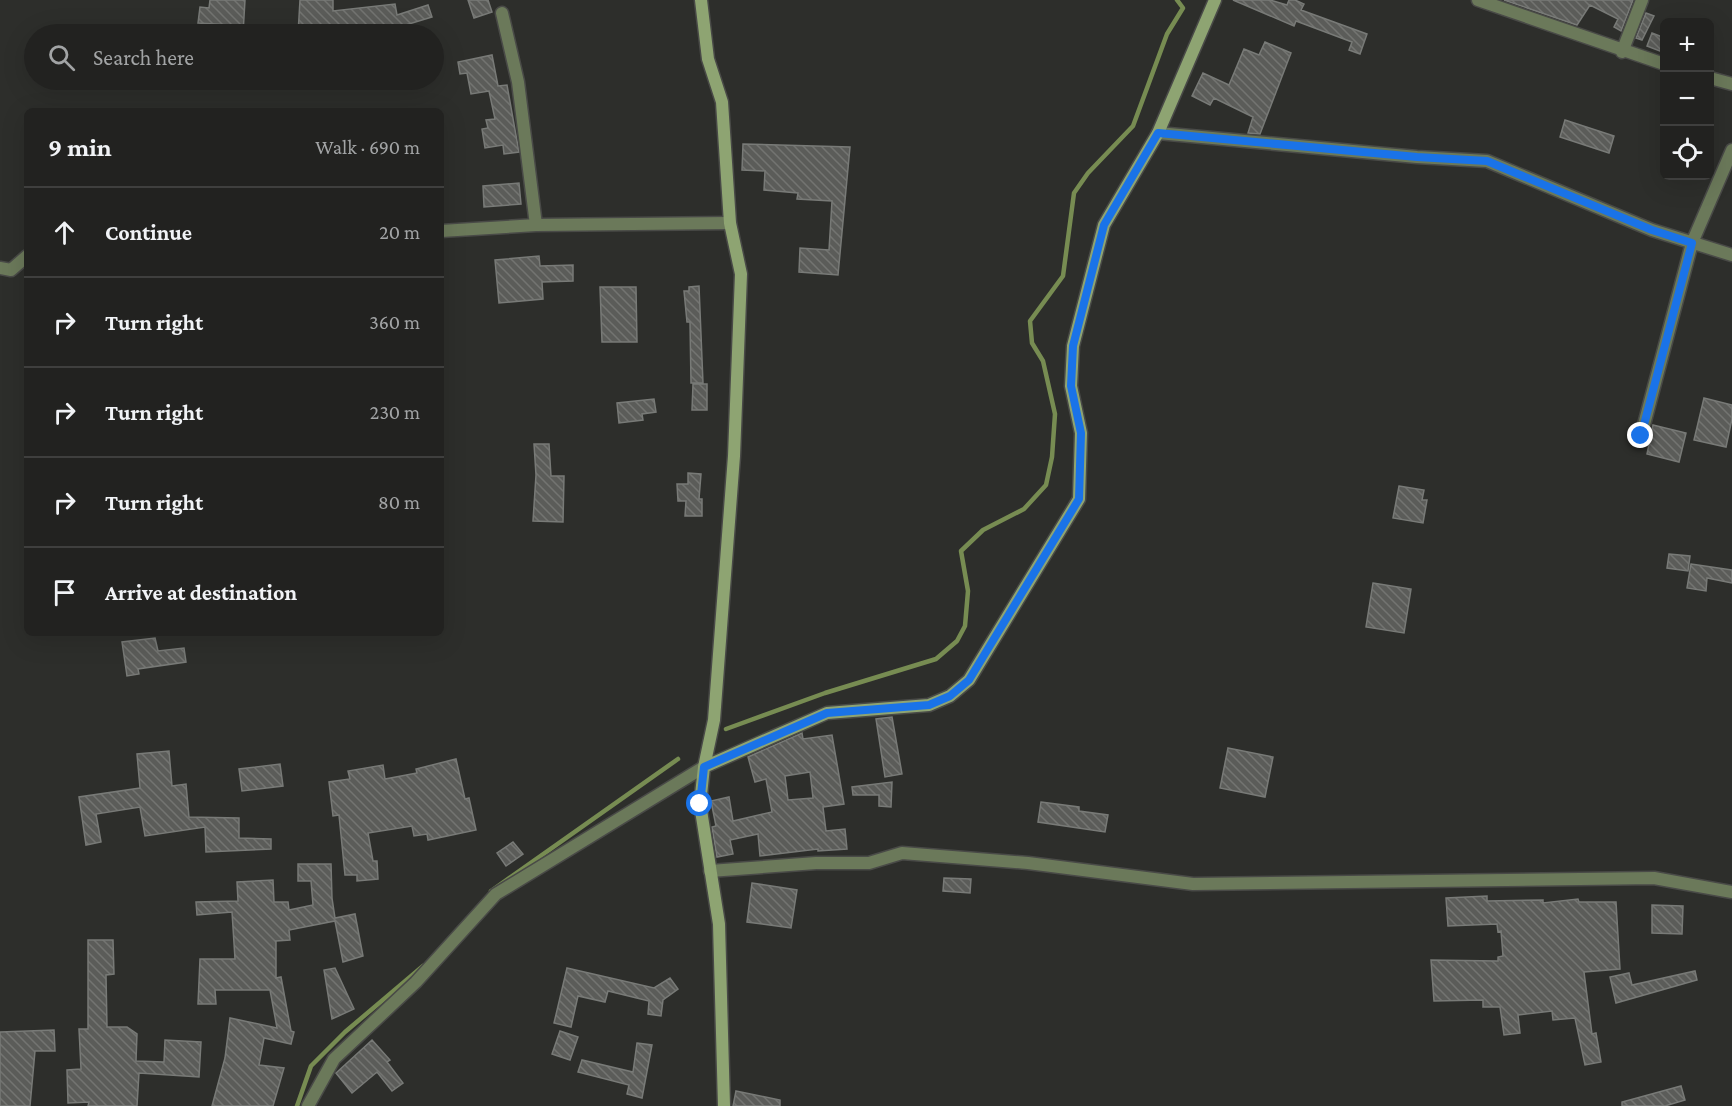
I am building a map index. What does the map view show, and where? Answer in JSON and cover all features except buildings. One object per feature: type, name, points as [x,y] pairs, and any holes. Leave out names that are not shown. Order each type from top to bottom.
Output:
[{"type":"street","points":[[702,0],[708,59],[722,102],[730,223],[741,274],[734,456],[714,720],[704,767],[700,804],[719,924],[724,1106]]},
{"type":"street","points":[[308,1106],[334,1059],[416,982],[496,894],[704,767],[827,713],[929,705],[950,696],[969,680],[1079,499],[1081,433],[1071,386],[1073,346],[1104,225],[1158,133],[1215,0]]},
{"type":"street","points":[[1478,0],[1622,52],[1660,63]]},
{"type":"street","points":[[1622,52],[1642,0]]},
{"type":"street","points":[[502,13],[519,81],[536,225]]},
{"type":"street","points":[[1714,79],[1732,84]]},
{"type":"street","points":[[1158,133],[1417,157],[1487,161],[1652,230],[1732,255]]},
{"type":"street","points":[[1641,436],[1692,243],[1732,150]]},
{"type":"street","points":[[444,231],[536,225],[730,223]]},
{"type":"street","points":[[0,268],[11,270],[24,259]]},
{"type":"street","points":[[710,871],[816,863],[868,862],[902,853],[1028,863],[1193,884],[1654,878],[1732,892]]},
{"type":"waterway","points":[[726,729],[825,693],[936,659],[957,641],[965,626],[968,591],[961,551],[983,530],[1024,509],[1046,485],[1052,457],[1055,414],[1043,361],[1032,343],[1030,321],[1063,276],[1074,193],[1088,173],[1133,126],[1167,34],[1183,8],[1177,0]]},
{"type":"waterway","points":[[491,891],[678,759]]},
{"type":"waterway","points":[[297,1106],[311,1066],[345,1032],[423,966]]},
{"type":"route","points":[[700,804],[704,767],[827,713],[929,705],[950,696],[969,680],[1079,499],[1081,433],[1071,386],[1073,346],[1104,225],[1158,133],[1417,157],[1487,161],[1652,230],[1692,243],[1641,436]]}]
